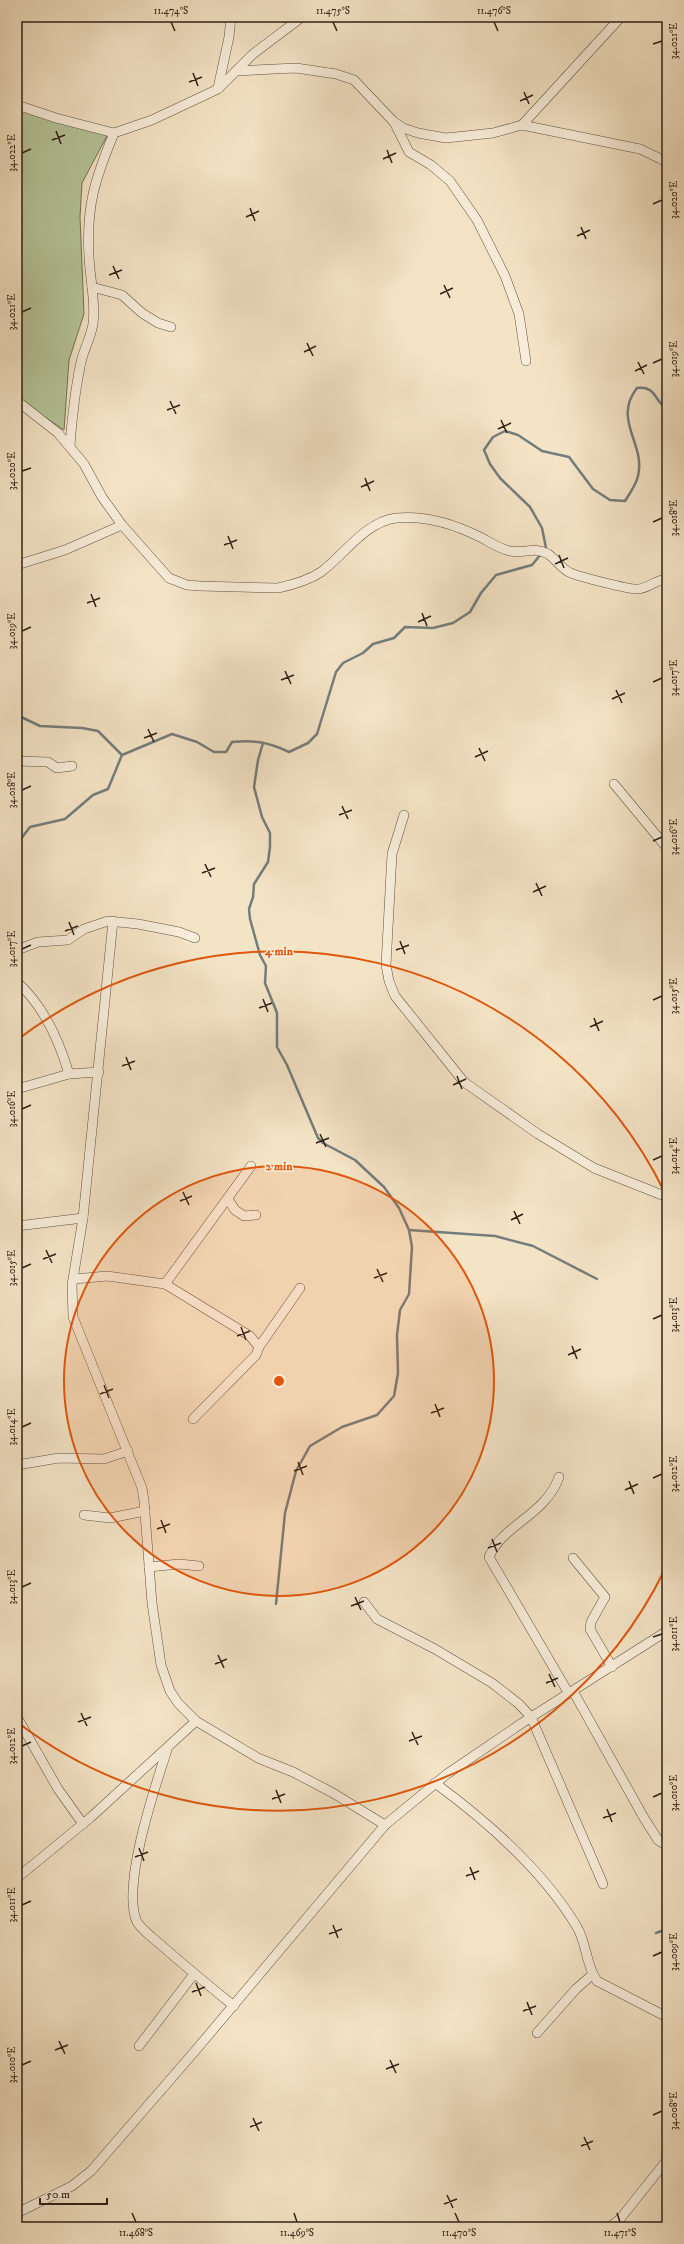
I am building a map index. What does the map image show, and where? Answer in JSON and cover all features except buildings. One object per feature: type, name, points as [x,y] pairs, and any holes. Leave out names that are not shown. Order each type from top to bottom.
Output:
[{"type":"street","points":[[218,89],[229,37],[231,17]]},
{"type":"street","points":[[17,105],[56,118],[114,133],[152,120],[218,89],[253,54],[302,17]]},
{"type":"street","points":[[522,125],[621,17]]},
{"type":"street","points":[[236,71],[296,68],[322,71],[346,77],[361,86],[393,120],[403,128],[418,133],[446,138],[493,133],[522,125],[640,149],[667,162]]},
{"type":"street","points":[[393,120],[409,152],[431,165],[450,181],[477,220],[505,276],[519,314],[526,361]]},
{"type":"street","points":[[70,446],[74,403],[80,368],[93,324],[88,238],[89,206],[114,133]]},
{"type":"street","points":[[92,287],[122,295],[142,313],[158,323],[171,327]]},
{"type":"street","points":[[17,402],[58,433],[84,464],[102,496],[122,525],[170,578],[187,585],[278,588],[291,586],[319,573],[356,539],[384,521],[396,518],[428,518],[454,525],[511,552],[536,549],[550,555],[570,573],[630,588],[641,588],[653,582],[667,579]]},
{"type":"street","points":[[17,565],[65,550],[122,525]]},
{"type":"street","points":[[17,761],[48,762],[57,768],[72,766]]},
{"type":"street","points":[[614,784],[667,848]]},
{"type":"street","points":[[404,815],[392,854],[386,965],[389,981],[401,1003],[464,1082],[538,1134],[594,1168],[667,1198]]},
{"type":"street","points":[[113,921],[99,1072],[83,1218],[74,1279],[72,1302],[73,1317],[142,1488],[152,1603],[165,1680],[178,1703],[196,1721],[258,1758],[293,1772],[333,1792],[385,1826]]},
{"type":"street","points":[[17,950],[38,942],[68,940],[94,925],[113,921],[179,932],[195,938]]},
{"type":"street","points":[[17,982],[52,1027],[62,1050],[68,1074]]},
{"type":"street","points":[[17,1089],[68,1074],[99,1072]]},
{"type":"street","points":[[165,1284],[228,1199],[250,1166]]},
{"type":"street","points":[[228,1199],[235,1210],[244,1216],[256,1215]]},
{"type":"street","points":[[17,1226],[83,1218]]},
{"type":"street","points":[[74,1279],[107,1276],[165,1284],[250,1336],[259,1347]]},
{"type":"street","points":[[193,1419],[256,1355],[259,1347],[300,1288]]},
{"type":"street","points":[[17,1465],[58,1458],[104,1459],[128,1451]]},
{"type":"street","points":[[560,1477],[556,1487],[545,1502],[499,1541],[489,1557],[644,1818],[658,1840],[667,1846]]},
{"type":"street","points":[[84,1515],[110,1518],[145,1510]]},
{"type":"street","points":[[573,1558],[606,1597],[591,1622],[590,1629],[612,1667]]},
{"type":"street","points":[[149,1567],[179,1564],[199,1566]]},
{"type":"street","points":[[364,1602],[377,1619],[435,1649],[492,1683],[519,1704],[531,1717],[603,1884]]},
{"type":"street","points":[[17,2213],[72,2186],[91,2171],[234,2006],[385,1826],[435,1783],[531,1717],[667,1631]]},
{"type":"street","points":[[17,1717],[58,1789],[83,1824]]},
{"type":"street","points":[[17,1878],[83,1824],[196,1721]]},
{"type":"street","points":[[168,1748],[143,1832],[132,1897],[138,1923],[194,1974],[234,2006]]},
{"type":"street","points":[[435,1783],[476,1812],[523,1857],[577,1928],[594,1974],[601,1984],[667,2017]]},
{"type":"street","points":[[139,2046],[194,1974]]},
{"type":"street","points":[[537,2033],[572,1994],[594,1974]]},
{"type":"street","points":[[610,2227],[620,2219],[667,2160]]},
{"type":"green space","points":[[17,103],[108,134],[82,183],[80,217],[84,314],[69,360],[64,430],[17,398]]},
{"type":"waterway","points":[[545,550],[546,548],[542,528],[530,507],[500,478],[490,464],[484,450],[493,437],[505,431],[518,435],[542,451],[569,457],[593,489],[610,500],[625,501],[636,483],[639,464],[638,453],[628,421],[630,400],[637,388],[648,389],[652,391],[667,409]]},
{"type":"waterway","points":[[17,715],[40,726],[82,728],[98,731],[122,755],[172,734],[197,742],[214,752],[226,752],[232,742],[248,741],[261,742],[289,752],[308,743],[317,734],[336,672],[343,663],[363,653],[373,644],[394,638],[405,627],[433,628],[453,623],[470,612],[481,593],[496,575],[532,565],[541,554]]},
{"type":"waterway","points":[[263,743],[258,760],[254,787],[262,817],[270,833],[270,847],[268,862],[254,884],[253,897],[249,909],[250,919],[260,955],[266,966],[265,983],[277,1013],[277,1047],[287,1065],[318,1138],[323,1143],[355,1160],[384,1187],[399,1208],[409,1230],[412,1247],[409,1294],[400,1310],[397,1335],[398,1373],[394,1396],[377,1415],[342,1427],[310,1446],[296,1471],[285,1513],[276,1604]]},
{"type":"waterway","points":[[17,844],[30,827],[65,819],[93,795],[108,789],[122,755]]},
{"type":"waterway","points":[[409,1230],[495,1236],[533,1246],[597,1279]]},
{"type":"waterway","points":[[656,1933],[667,1929]]}]
